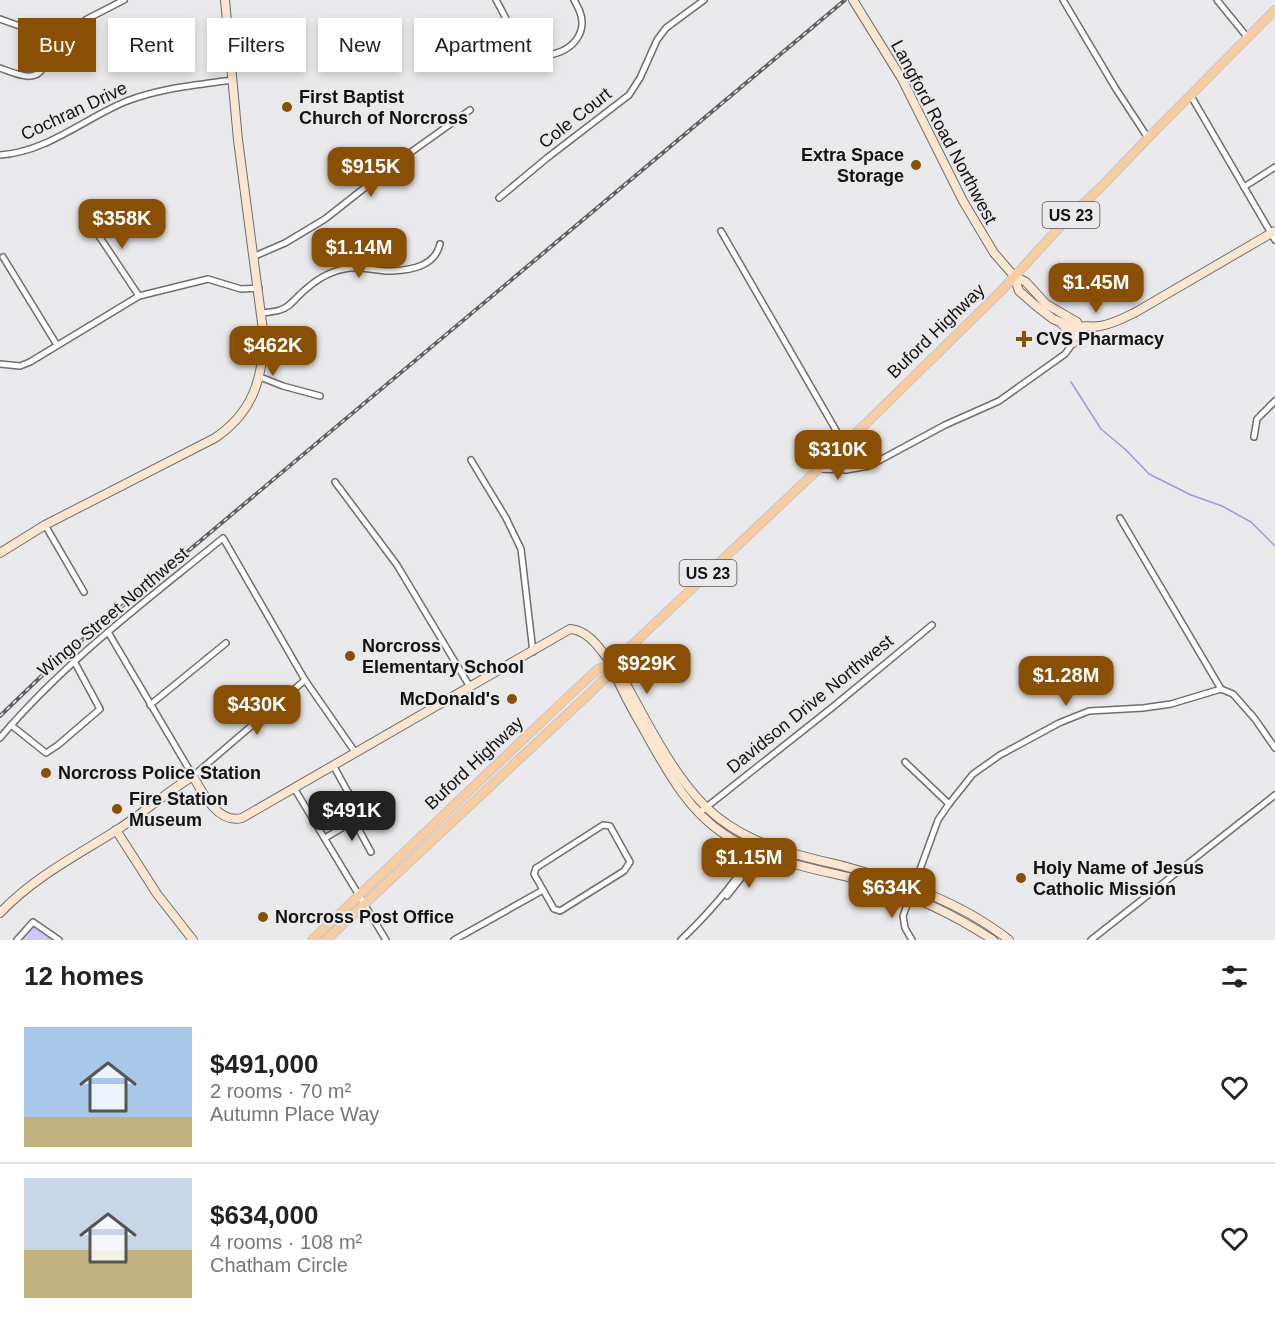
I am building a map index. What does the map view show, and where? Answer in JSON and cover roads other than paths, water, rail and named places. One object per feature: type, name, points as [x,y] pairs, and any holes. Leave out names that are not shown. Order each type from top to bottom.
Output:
[{"type":"main road","name":"Buford Highway","points":[[326,940],[422,834],[598,669],[611,665],[845,444],[1014,276],[1275,10]]},
{"type":"main road","name":"Buford Highway","points":[[312,940],[362,901],[503,774],[607,676],[611,665]]},
{"type":"main road","points":[[495,767],[503,774]]},
{"type":"street","points":[[91,18],[124,0]]},
{"type":"street","points":[[0,554],[45,525],[215,438],[231,427],[253,396],[260,377],[264,338],[228,47],[225,0]]},
{"type":"street","points":[[496,0],[521,42],[536,54],[547,55],[557,53],[574,44],[580,33],[582,22],[574,0]]},
{"type":"street","name":"Cole Court","points":[[500,198],[629,94],[640,78],[657,40],[666,28],[704,0]]},
{"type":"street","name":"Langford Road Northwest","points":[[853,0],[902,79],[967,208],[994,253],[1014,276],[1026,282],[1046,304],[1077,322],[1079,326],[1076,328],[1058,322],[1019,291],[1014,276]]},
{"type":"street","points":[[1063,0],[1148,138]]},
{"type":"street","points":[[1217,0],[1248,38]]},
{"type":"street","points":[[0,20],[18,26]]},
{"type":"street","points":[[0,69],[21,77],[32,77],[39,72]]},
{"type":"street","name":"Cochran Drive","points":[[0,155],[35,148],[127,101],[162,91],[232,80]]},
{"type":"street","points":[[819,469],[846,470],[868,466],[999,400],[1059,359],[1073,343],[1079,326],[1098,327],[1114,323],[1274,235],[1191,96]]},
{"type":"street","points":[[255,256],[285,243],[325,219],[400,160],[470,110]]},
{"type":"street","points":[[1244,187],[1275,167]]},
{"type":"street","points":[[87,225],[95,230],[138,296]]},
{"type":"street","points":[[722,231],[845,444],[845,463],[855,469]]},
{"type":"street","points":[[262,313],[281,310],[334,270],[352,267],[391,271],[417,267],[433,259],[440,244]]},
{"type":"street","points":[[3,257],[57,345]]},
{"type":"street","points":[[0,364],[20,366],[138,296],[208,279],[241,289],[259,288]]},
{"type":"street","points":[[1058,322],[1071,334],[1073,343]]},
{"type":"street","points":[[260,377],[320,396]]},
{"type":"street","points":[[1254,437],[1257,419],[1275,401]]},
{"type":"street","points":[[471,460],[506,518],[521,549],[533,651]]},
{"type":"street","points":[[335,482],[397,565],[470,687]]},
{"type":"street","points":[[1120,518],[1221,689],[1233,694],[1255,719],[1275,748]]},
{"type":"street","points":[[45,525],[84,592]]},
{"type":"street","name":"Wingo Street Northwest","points":[[0,738],[74,661],[223,538],[305,680]]},
{"type":"street","name":"Davidson Drive Northwest","points":[[699,813],[932,626]]},
{"type":"street","points":[[108,632],[193,776],[218,812],[233,819],[246,816],[564,632],[578,630],[588,634],[611,665],[620,688],[685,798],[725,835],[757,847],[914,888],[959,908],[1009,940]]},
{"type":"street","points":[[150,705],[226,643]]},
{"type":"street","points":[[11,725],[46,753],[100,709],[74,661]]},
{"type":"street","points":[[611,665],[620,672],[685,783],[718,818],[768,855],[878,885],[910,897],[971,926],[993,940]]},
{"type":"street","points":[[0,913],[21,891],[116,830],[193,776],[305,680],[355,752]]},
{"type":"street","points":[[590,693],[602,685],[616,685],[620,688]]},
{"type":"street","points":[[912,940],[905,928],[903,916],[938,820],[973,774],[1000,755],[1073,716],[1089,711],[1171,704],[1221,689]]},
{"type":"street","points":[[906,762],[949,804]]},
{"type":"street","points":[[325,838],[354,821],[360,814],[333,765]]},
{"type":"street","points":[[294,788],[386,940]]},
{"type":"street","points":[[319,808],[348,792]]},
{"type":"street","points":[[1091,940],[1275,795]]},
{"type":"street","points":[[354,821],[371,852]]},
{"type":"street","points":[[603,825],[610,826],[630,862],[624,870],[560,911],[554,909],[543,890],[534,874],[536,868],[603,825]]},
{"type":"street","points":[[116,830],[157,894],[193,940]]},
{"type":"street","points":[[718,902],[757,847]]},
{"type":"street","points":[[681,940],[736,887],[752,864],[768,855]]},
{"type":"street","points":[[454,940],[543,890]]},
{"type":"street","points":[[17,940],[33,922],[59,940]]},
{"type":"waterway","points":[[1071,382],[1101,429],[1149,474],[1191,495],[1222,506],[1251,522],[1275,546]]},
{"type":"railway","points":[[0,716],[57,661],[845,0]]},
{"type":"place","name":"First Baptist Church of Norcross","points":[[287,107]]},
{"type":"place","name":"Extra Space Storage","points":[[916,165]]},
{"type":"place","name":"CVS Pharmacy","points":[[1024,339]]},
{"type":"place","name":"Norcross Elementary School","points":[[350,656]]},
{"type":"place","name":"McDonald's","points":[[512,699]]},
{"type":"place","name":"Norcross Police Station","points":[[46,773]]},
{"type":"place","name":"Fire Station Museum","points":[[117,809]]},
{"type":"place","name":"Holy Name of Jesus Catholic Mission","points":[[1021,878]]},
{"type":"place","name":"Norcross Post Office","points":[[263,917]]}]
